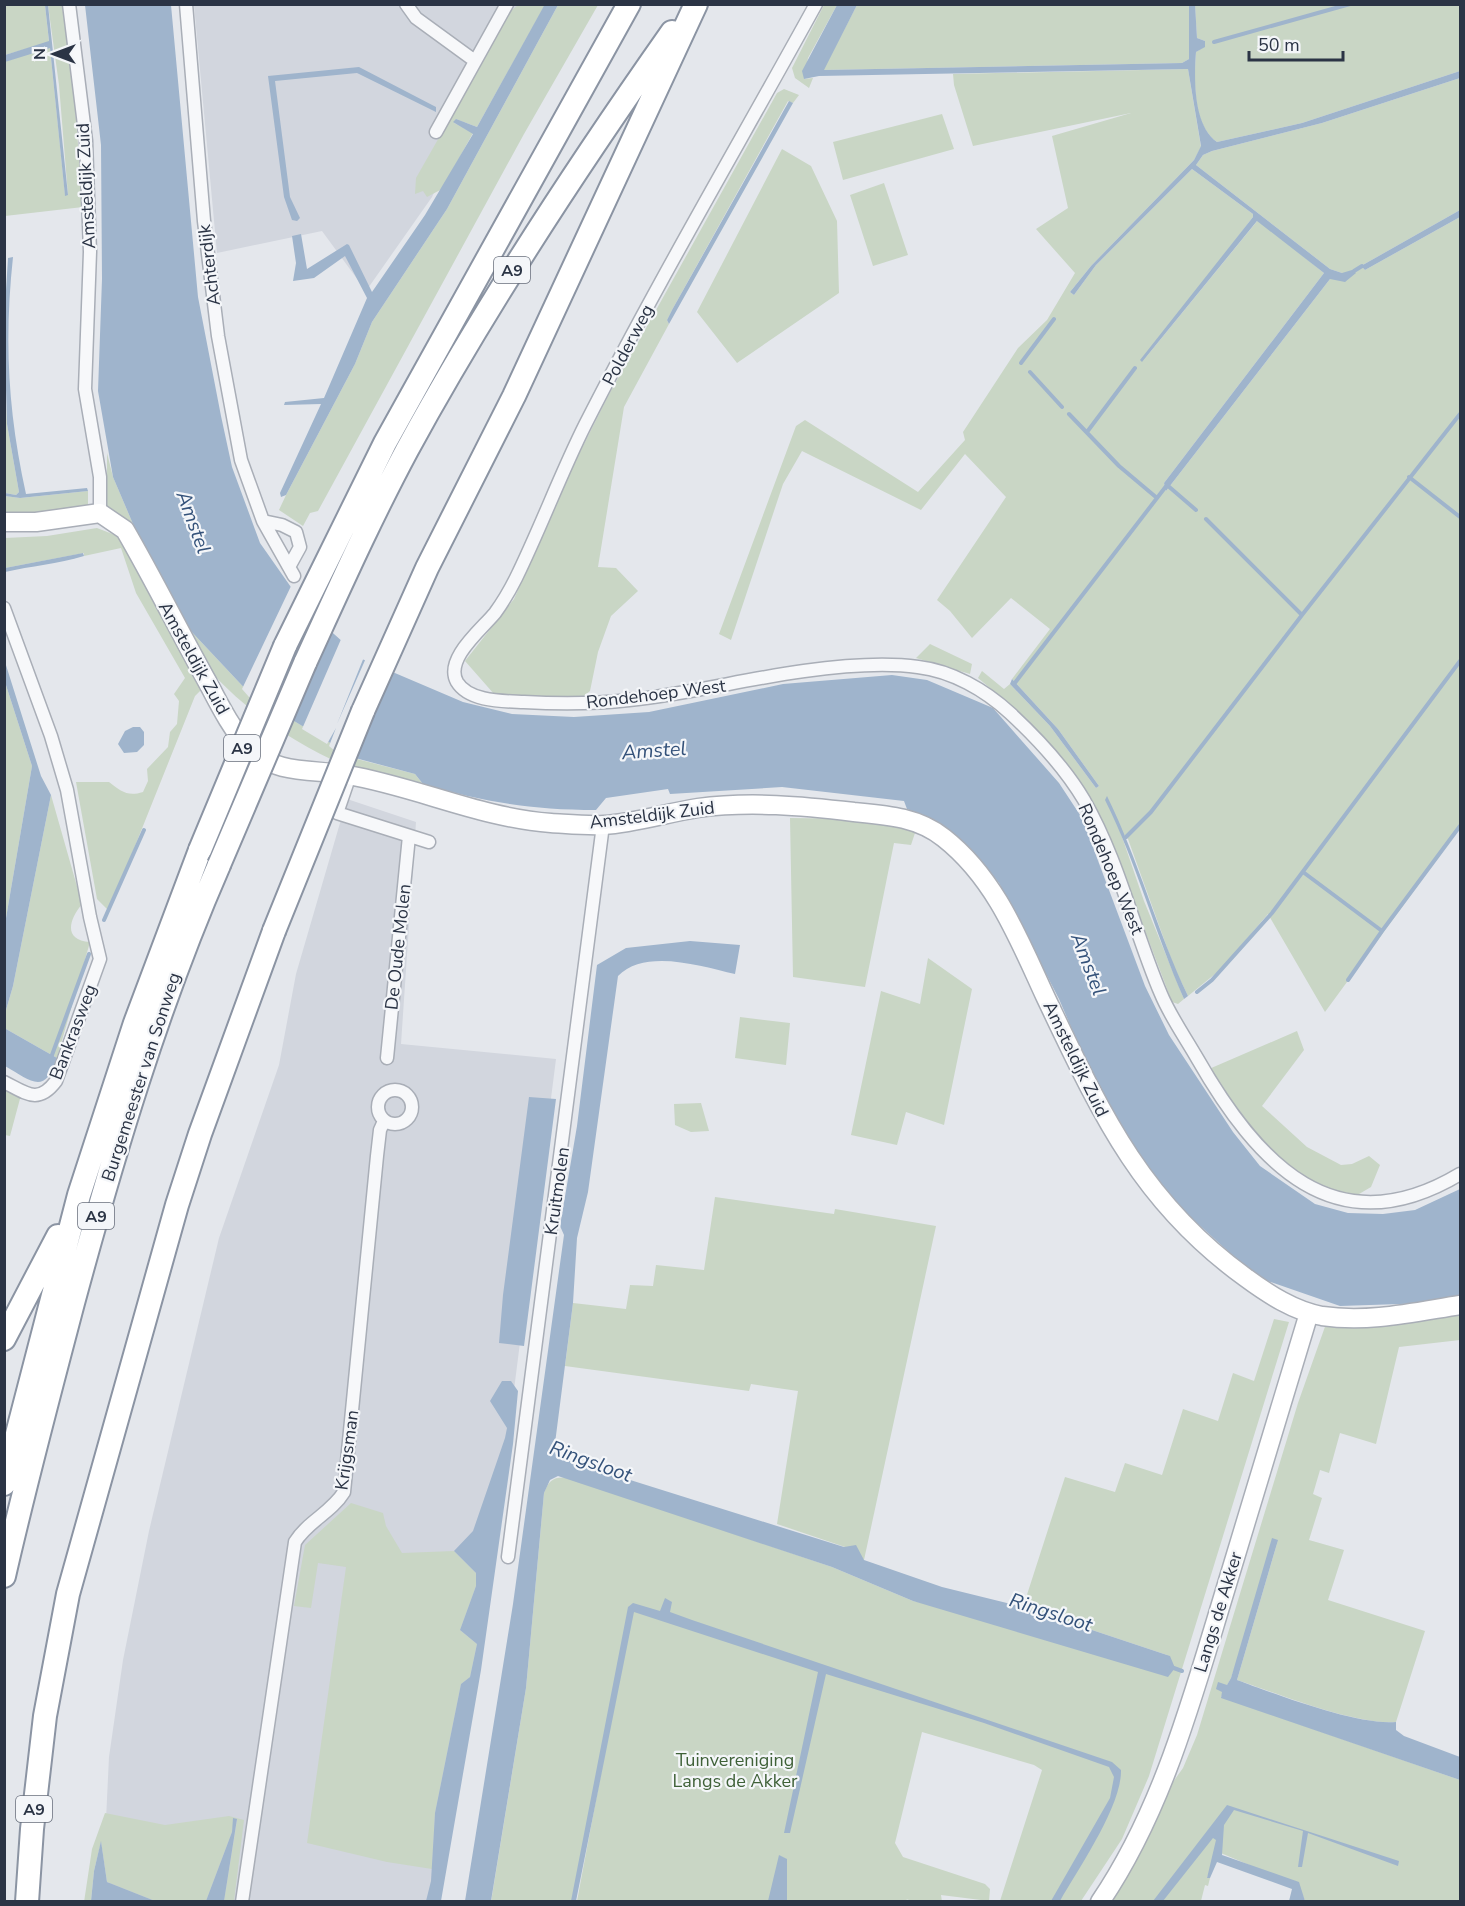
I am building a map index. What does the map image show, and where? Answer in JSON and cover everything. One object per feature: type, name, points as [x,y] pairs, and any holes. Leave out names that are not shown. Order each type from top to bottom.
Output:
[{"type":"highway","name":"Burgemeester van Sonweg","points":[[4,1484],[79,1195],[135,1023],[200,850],[285,646],[385,443],[628,4]]},
{"type":"highway","name":"Burgemeester van Sonweg","points":[[4,1576],[36,1441],[99,1205],[175,973],[305,663],[357,550],[418,431],[522,254],[693,4]]},
{"type":"highway","name":"A9","points":[[27,1902],[32,1828],[45,1716],[68,1594],[177,1205],[200,1134],[274,931],[333,783],[428,568],[514,396],[693,4]]},
{"type":"highway","name":"A9","points":[[4,1339],[79,1195]]},
{"type":"street","name":"Amsteldijk Zuid","points":[[69,4],[86,141],[90,213],[85,388],[100,477],[100,513],[124,530],[228,720],[250,749],[275,766],[350,775],[499,816],[545,823],[603,825],[698,808],[799,806],[919,822],[944,837],[978,871],[1008,916],[1096,1102],[1144,1179],[1173,1215],[1226,1264],[1260,1288],[1309,1312],[1374,1318],[1461,1305]]},
{"type":"street","name":"Achterdijk","points":[[186,4],[204,221],[218,336],[241,460],[263,521],[291,572],[300,547],[296,532],[282,525],[263,521]]},
{"type":"street","points":[[406,4],[416,18],[475,61]]},
{"type":"street","points":[[436,132],[507,4]]},
{"type":"street","name":"Polderweg","points":[[460,687],[454,672],[462,651],[507,595],[579,438],[647,306],[816,4]]},
{"type":"street","points":[[4,522],[36,522],[100,513]]},
{"type":"street","name":"Bankrasweg","points":[[4,608],[44,714],[66,790],[100,959],[56,1082],[50,1090],[43,1095],[33,1095],[4,1082]]},
{"type":"street","name":"Rondehoep West","points":[[460,687],[489,700],[574,704],[630,700],[805,670],[880,665],[920,667],[959,678],[997,700],[1029,730],[1084,800],[1115,869],[1162,998],[1217,1094],[1259,1149],[1289,1175],[1320,1192],[1350,1202],[1391,1203],[1433,1191],[1461,1174]]},
{"type":"street","points":[[350,775],[337,813],[429,842]]},
{"type":"street","name":"Kruitmolen","points":[[507,1557],[603,825]]},
{"type":"street","name":"De Oude Molen","points":[[387,1058],[409,836]]},
{"type":"street","name":"Krijgsman","points":[[242,1902],[296,1542],[302,1531],[335,1507],[344,1492],[377,1156],[384,1120]]},
{"type":"street","name":"Langs de Akker","points":[[1100,1902],[1129,1854],[1161,1788],[1197,1682],[1309,1312]]},
{"type":"shaded area","points":[[194,5],[518,5],[432,197],[366,291],[322,231],[217,253]]},
{"type":"shaded area","points":[[347,799],[416,822],[401,1044],[556,1059],[492,1563],[434,1901],[111,1902],[106,1820],[109,1757],[123,1660],[149,1531],[219,1238],[279,1065],[296,974]]},
{"type":"green space","points":[[5,5],[45,5],[49,42],[5,55]]},
{"type":"green space","points":[[48,5],[62,5],[74,94],[83,207],[5,216],[4,62],[44,48],[50,48],[65,195],[68,195],[59,85]]},
{"type":"green space","points":[[518,5],[545,5],[477,127],[456,119],[454,123],[473,133],[442,189],[427,197],[423,191],[415,194],[416,178],[511,11]]},
{"type":"green space","points":[[558,5],[598,5],[524,134],[318,511],[310,513],[303,526],[279,510],[286,495],[355,364],[372,322],[447,209]]},
{"type":"green space","points":[[824,5],[837,5],[808,58],[804,79],[813,78],[809,88],[795,78],[792,68]]},
{"type":"green space","points":[[857,5],[1189,5],[1189,59],[1182,63],[823,70]]},
{"type":"green space","points":[[1195,5],[1460,5],[1460,71],[1302,123],[1217,142],[1203,124],[1196,100],[1196,52],[1205,46],[1205,41],[1197,38]]},
{"type":"green space","points":[[1188,69],[1201,147],[1194,160],[1091,266],[1070,292],[1074,295],[1096,265],[1192,169],[1253,214],[1253,217],[1142,362],[1258,220],[1324,273],[1164,483],[1166,491],[1330,279],[1342,273],[1330,269],[1196,165],[1203,155],[1322,123],[1460,78],[1460,210],[1361,266],[1365,270],[1460,217],[1460,828],[1325,1012],[1268,914],[1220,970],[1188,996],[1174,967],[1128,839],[1120,831],[1144,901],[1184,999],[1178,1004],[1172,1002],[1106,828],[1073,772],[1027,719],[978,678],[982,671],[1004,689],[1010,684],[1050,726],[1096,788],[1099,786],[1058,729],[1012,679],[1050,629],[1011,598],[972,638],[950,611],[937,600],[1006,497],[965,454],[921,510],[802,451],[783,484],[731,640],[719,634],[796,426],[805,420],[918,492],[965,440],[963,432],[1018,348],[1047,320],[1075,273],[1036,229],[1068,208],[1052,136],[1131,113],[973,146],[954,85],[953,74]]},
{"type":"green space","points":[[784,89],[799,95],[793,103],[788,101],[672,310],[667,320],[669,324],[624,407],[598,567],[616,568],[638,591],[611,616],[598,652],[590,691],[579,700],[494,694],[465,661],[514,599],[565,482],[607,398],[777,93]]},
{"type":"green space","points":[[942,114],[954,149],[843,180],[833,142]]},
{"type":"green space","points":[[782,149],[811,166],[837,221],[839,293],[737,363],[697,312]]},
{"type":"green space","points":[[884,183],[908,255],[873,266],[850,195]]},
{"type":"green space","points":[[4,367],[7,424],[19,492],[16,495],[5,493]]},
{"type":"green space","points":[[107,453],[113,477],[136,531],[189,629],[251,695],[357,759],[415,774],[429,792],[354,769],[314,751],[274,727],[221,683],[207,667],[107,507]]},
{"type":"green space","points":[[88,491],[88,505],[81,508],[5,515],[5,496],[20,498]]},
{"type":"green space","points":[[97,528],[115,535],[123,542],[202,689],[195,696],[109,911],[97,899],[76,782],[109,782],[128,793],[143,792],[148,781],[147,769],[168,747],[170,732],[177,724],[179,701],[174,694],[185,678],[136,593],[121,548],[5,568],[5,538],[47,536]]},
{"type":"green space","points":[[930,644],[972,664],[970,674],[916,658]]},
{"type":"green space","points":[[5,682],[32,766],[5,924]]},
{"type":"green space","points":[[51,795],[82,904],[74,916],[72,933],[81,940],[90,942],[57,1058],[6,1029],[6,1010],[13,986]]},
{"type":"green space","points":[[790,818],[866,819],[916,830],[911,845],[894,843],[865,987],[793,977]]},
{"type":"green space","points":[[928,958],[972,989],[944,1125],[906,1112],[897,1145],[851,1135],[881,991],[920,1004]]},
{"type":"green space","points":[[740,1017],[790,1023],[786,1065],[735,1058]]},
{"type":"green space","points":[[1297,1031],[1304,1050],[1262,1106],[1307,1147],[1341,1165],[1352,1164],[1369,1156],[1380,1165],[1371,1187],[1354,1197],[1306,1179],[1286,1165],[1253,1131],[1209,1069]]},
{"type":"green space","points":[[4,1086],[21,1095],[10,1136],[5,1135]]},
{"type":"green space","points":[[701,1103],[709,1131],[691,1132],[675,1125],[674,1104]]},
{"type":"green space","points":[[715,1197],[834,1214],[835,1209],[936,1226],[864,1560],[845,1547],[777,1524],[798,1391],[751,1384],[749,1391],[565,1366],[573,1303],[626,1309],[630,1285],[653,1286],[656,1265],[704,1270]]},
{"type":"green space","points":[[1460,1312],[1460,1340],[1399,1347],[1376,1444],[1340,1433],[1329,1473],[1320,1470],[1313,1494],[1322,1498],[1309,1540],[1344,1550],[1328,1600],[1425,1631],[1396,1722],[1380,1722],[1339,1714],[1237,1680],[1278,1540],[1231,1678],[1221,1697],[1460,1780],[1460,1901],[1305,1901],[1299,1886],[1216,1851],[1207,1878],[1210,1878],[1208,1886],[1205,1885],[1201,1901],[1109,1902],[1168,1789],[1183,1768],[1197,1735],[1298,1403],[1327,1321]]},
{"type":"green space","name":"Tuinvereniging Langs de Akker","points":[[1274,1319],[1289,1322],[1149,1776],[1122,1839],[1081,1901],[1000,1901],[1042,1770],[1034,1765],[922,1732],[895,1843],[903,1857],[985,1884],[990,1889],[989,1901],[941,1895],[942,1902],[906,1899],[909,1901],[577,1901],[615,1699],[573,1901],[491,1902],[526,1688],[544,1493],[548,1484],[553,1480],[570,1478],[832,1567],[913,1601],[1170,1656],[1023,1607],[1065,1477],[1115,1492],[1125,1463],[1162,1475],[1183,1409],[1218,1421],[1233,1373],[1254,1381]]},
{"type":"green space","points":[[351,1503],[383,1513],[386,1526],[402,1553],[454,1551],[476,1573],[476,1586],[460,1630],[477,1644],[470,1677],[461,1684],[435,1813],[432,1869],[387,1862],[307,1843],[346,1567],[318,1563],[311,1608],[294,1606],[305,1545]]},
{"type":"green space","points":[[105,1813],[165,1825],[229,1816],[244,1820],[234,1901],[224,1901],[237,1820],[234,1819],[232,1832],[206,1901],[155,1901],[107,1882],[101,1842],[94,1871],[91,1901],[84,1902],[92,1849]]},
{"type":"water","points":[[545,4],[558,5],[447,209],[372,322],[355,364],[286,495],[281,497],[280,493],[321,404],[284,405],[285,402],[324,398],[367,298],[345,256],[314,278],[293,281],[296,263],[292,236],[301,234],[307,269],[347,244],[349,245],[372,292],[425,215],[473,134],[453,122],[456,119],[477,127]]},
{"type":"water","points":[[1195,4],[1197,38],[1205,41],[1205,47],[1196,52],[1195,87],[1199,113],[1209,134],[1217,142],[1302,123],[1460,71],[1460,78],[1322,123],[1203,155],[1196,165],[1330,269],[1342,273],[1352,270],[1356,273],[1345,282],[1330,279],[1166,491],[1164,483],[1324,273],[1257,221],[1142,362],[1140,360],[1253,217],[1253,214],[1192,169],[1096,265],[1074,295],[1070,292],[1091,266],[1194,160],[1201,146],[1188,69],[819,76],[804,79],[802,71],[837,5],[857,5],[824,70],[1182,63],[1189,59],[1189,5]]},
{"type":"water","points":[[45,5],[48,5],[68,195],[65,196],[50,48],[5,62],[5,55],[49,41]]},
{"type":"water","name":"Amstel","points":[[85,5],[171,5],[198,297],[221,416],[232,467],[260,543],[293,590],[297,601],[362,659],[463,702],[512,714],[574,717],[649,712],[783,684],[892,675],[927,680],[993,708],[1059,783],[1082,818],[1145,986],[1169,1035],[1233,1132],[1260,1166],[1315,1204],[1348,1213],[1383,1214],[1415,1210],[1460,1189],[1460,1295],[1430,1303],[1340,1306],[1262,1279],[1230,1253],[1186,1213],[1142,1167],[1089,1069],[1059,999],[999,883],[970,848],[940,823],[907,809],[904,801],[782,787],[670,794],[668,789],[606,798],[596,810],[508,804],[423,784],[415,774],[344,755],[332,744],[251,695],[189,629],[136,531],[113,477],[98,391],[102,279],[101,145]]},
{"type":"water","points":[[359,67],[436,107],[436,112],[357,73],[275,81],[290,197],[300,218],[297,221],[292,220],[284,197],[268,76]]},
{"type":"water","points":[[789,101],[793,103],[669,324],[667,320],[672,310]]},
{"type":"water","points":[[1460,210],[1460,217],[1365,270],[1361,266]]},
{"type":"water","points":[[13,257],[8,347],[9,376],[15,434],[26,494],[87,488],[88,491],[20,498],[5,496],[5,493],[16,495],[19,492],[7,424],[4,322],[8,258]]},
{"type":"water","points":[[83,553],[84,556],[74,559],[5,572],[5,568]]},
{"type":"water","points":[[5,662],[41,776],[51,795],[13,986],[6,1010],[6,1029],[57,1058],[47,1077],[36,1082],[5,1066],[5,924],[32,766],[5,682]]},
{"type":"water","points":[[1012,679],[1058,729],[1099,786],[1096,788],[1050,726],[1010,684]]},
{"type":"water","points":[[133,727],[140,727],[144,732],[144,745],[137,752],[124,753],[118,744],[125,731]]},
{"type":"water","points":[[1107,796],[1188,996],[1184,999],[1127,849],[1105,800]]},
{"type":"water","points":[[690,941],[740,945],[735,974],[690,964],[658,961],[629,968],[618,976],[588,1192],[577,1238],[573,1303],[554,1451],[557,1457],[844,1547],[856,1545],[864,1560],[942,1587],[1023,1607],[1170,1656],[1175,1668],[1168,1677],[913,1601],[832,1567],[558,1476],[550,1480],[544,1493],[526,1688],[491,1901],[465,1901],[513,1604],[564,1235],[560,1226],[577,1126],[597,965],[626,948]]},
{"type":"water","points":[[529,1097],[556,1099],[524,1346],[499,1343],[503,1295]]},
{"type":"water","points":[[502,1381],[511,1381],[518,1391],[513,1444],[481,1670],[441,1901],[426,1901],[431,1881],[435,1813],[461,1684],[470,1677],[477,1644],[460,1630],[476,1586],[476,1573],[454,1551],[473,1531],[505,1438],[507,1428],[490,1401]]},
{"type":"water","points":[[1272,1538],[1278,1540],[1237,1680],[1339,1714],[1380,1722],[1396,1722],[1396,1730],[1404,1736],[1460,1757],[1460,1780],[1221,1698],[1222,1692],[1216,1689],[1218,1682],[1227,1685],[1231,1678]]},
{"type":"water","points":[[665,1598],[672,1602],[670,1612],[1112,1762],[1121,1770],[1114,1801],[1098,1837],[1060,1901],[1051,1901],[1110,1798],[1114,1777],[1109,1767],[984,1723],[826,1674],[790,1833],[784,1833],[818,1672],[634,1612],[576,1901],[571,1901],[628,1607],[633,1603],[660,1611]]},
{"type":"water","points":[[1227,1805],[1399,1861],[1398,1866],[1308,1833],[1302,1867],[1298,1867],[1303,1831],[1234,1810],[1224,1825],[1222,1855],[1299,1882],[1305,1901],[1289,1901],[1292,1889],[1217,1862],[1210,1878],[1207,1878],[1216,1840],[1213,1838],[1163,1901],[1153,1901]]},
{"type":"water","points":[[233,1818],[237,1819],[224,1901],[206,1901],[232,1832]]},
{"type":"water","points":[[101,1841],[107,1882],[155,1901],[91,1901],[94,1871]]},
{"type":"water","points":[[779,1855],[787,1859],[787,1901],[768,1901]]},
{"type":"pier","points":[[292,584],[299,599],[331,628],[291,722],[249,697],[242,689]]},
{"type":"pier","points":[[342,637],[364,657],[337,724],[366,658],[392,670],[342,757],[329,746],[336,728],[327,744],[302,729]]},
{"type":"waterway","points":[[1214,42],[1350,4]]},
{"type":"waterway","points":[[1354,271],[1362,266]]},
{"type":"waterway","points":[[1021,363],[1054,319]]},
{"type":"waterway","points":[[1087,432],[1135,368]]},
{"type":"waterway","points":[[1030,372],[1062,407]]},
{"type":"waterway","points":[[1069,414],[1119,466],[1157,498]]},
{"type":"waterway","points":[[1302,615],[1460,414]]},
{"type":"waterway","points":[[1409,477],[1460,517]]},
{"type":"waterway","points":[[1014,684],[1167,485],[1196,510]]},
{"type":"waterway","points":[[1126,837],[1151,812],[1302,615],[1206,519]]},
{"type":"waterway","points":[[1197,992],[1212,980],[1272,913],[1460,661]]},
{"type":"waterway","points":[[1382,931],[1460,826]]},
{"type":"waterway","points":[[104,920],[144,830]]},
{"type":"waterway","points":[[1303,872],[1382,931],[1348,980]]},
{"type":"waterway","points":[[52,1055],[89,954]]},
{"type":"waterway","name":"Ringsloot","points":[[1171,1667],[1182,1671]]}]
